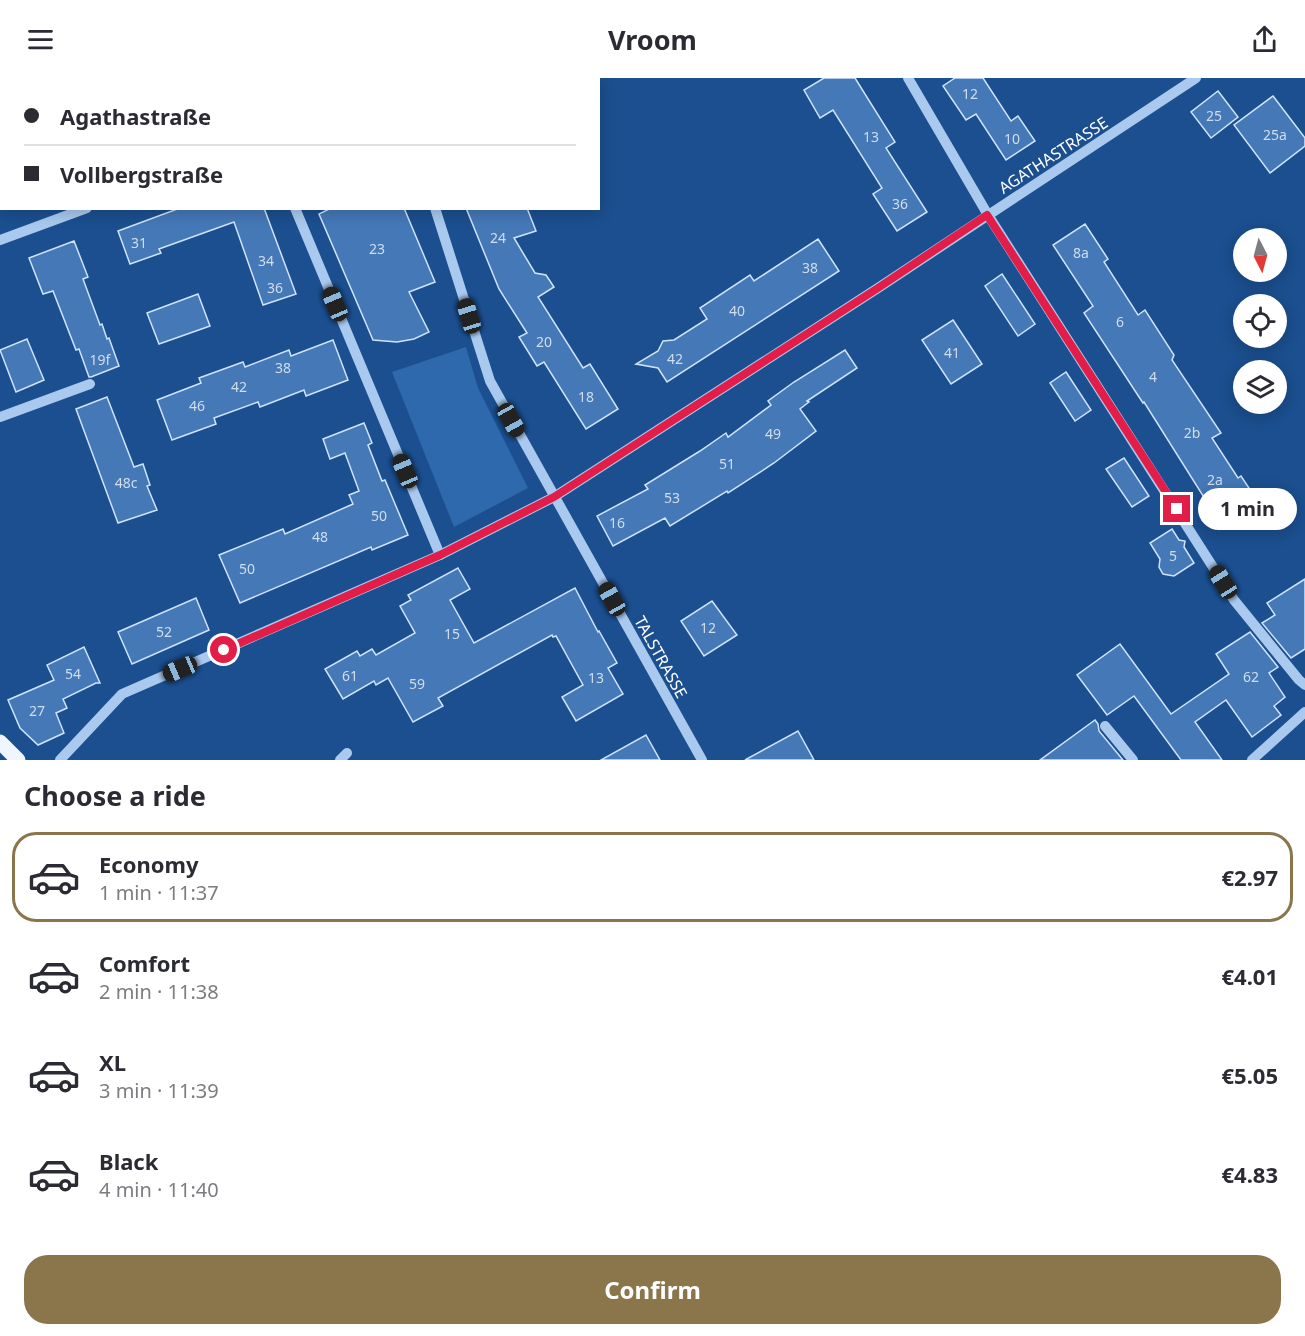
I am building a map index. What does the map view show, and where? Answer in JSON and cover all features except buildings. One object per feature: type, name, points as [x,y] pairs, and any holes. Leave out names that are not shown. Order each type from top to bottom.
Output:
[{"type":"main road","points":[[0,742],[18,760]]},
{"type":"street","points":[[908,78],[987,215],[1234,600],[1305,685]]},
{"type":"street","name":"AGATHASTRASSE","points":[[60,760],[122,694],[440,555],[554,497],[878,288],[1196,78]]},
{"type":"street","points":[[0,240],[82,210]]},
{"type":"street","points":[[296,210],[440,555]]},
{"type":"street","name":"TALSTRASSE","points":[[436,210],[490,381],[702,760]]},
{"type":"street","points":[[0,417],[90,384]]},
{"type":"street","points":[[1252,760],[1305,712]]},
{"type":"street","points":[[1106,726],[1132,760]]},
{"type":"shaded area","points":[[466,347],[478,388],[528,488],[454,527],[392,372]]},
{"type":"route","points":[[224,650],[440,555],[554,497],[987,215],[1177,509]]}]
